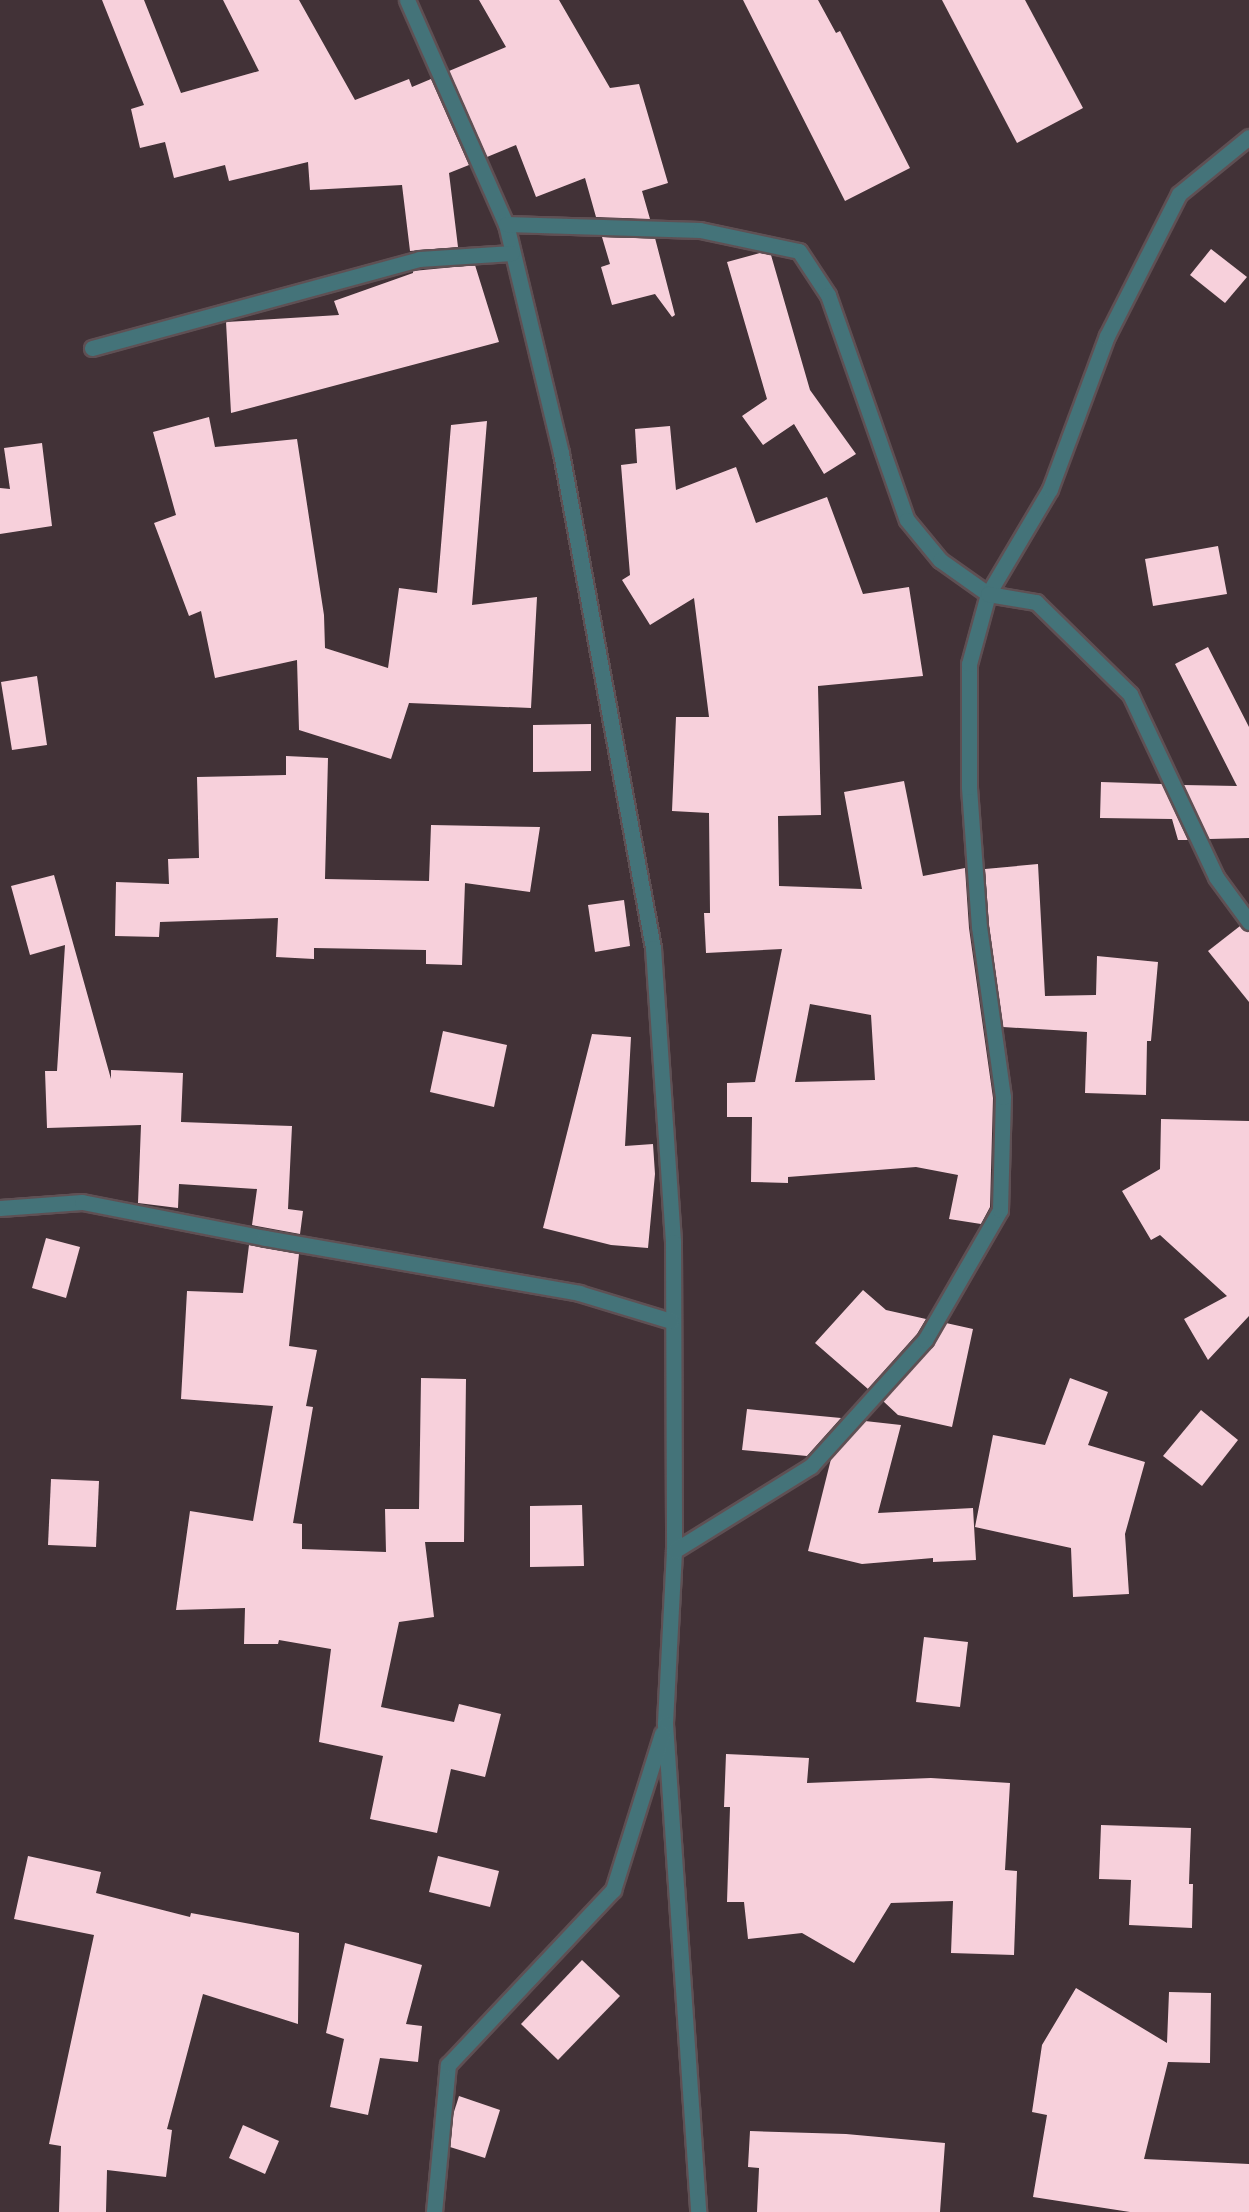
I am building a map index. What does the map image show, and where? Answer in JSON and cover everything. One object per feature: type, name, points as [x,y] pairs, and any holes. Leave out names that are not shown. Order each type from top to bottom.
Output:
[{"type":"street","points":[[407,0],[506,224],[561,453],[653,948],[673,1242],[671,1321],[674,1551],[665,1724],[698,2212]]},
{"type":"street","points":[[674,1551],[811,1466],[925,1340],[1000,1210],[1003,1097],[979,927],[969,787],[969,664],[988,594],[1050,489],[1107,336],[1179,194],[1249,137]]},
{"type":"street","points":[[506,224],[700,230],[799,251],[828,296],[907,520],[940,560],[988,594],[1036,602],[1130,694],[1216,877],[1249,922]]},
{"type":"street","points":[[92,348],[418,259],[512,253]]},
{"type":"street","points":[[0,1208],[82,1202],[265,1238],[579,1293],[671,1321]]},
{"type":"street","points":[[434,2212],[448,2065],[613,1890],[665,1724]]},
{"type":"building","points":[[102,0],[144,0],[181,93],[259,71],[223,0],[299,0],[355,100],[409,79],[412,87],[431,79],[469,165],[449,173],[458,247],[410,251],[402,185],[310,190],[308,162],[229,181],[225,165],[174,178],[165,142],[140,148],[131,109],[144,105]]},
{"type":"building","points":[[479,0],[559,0],[610,88],[639,84],[668,183],[642,191],[650,219],[596,217],[585,178],[536,197],[516,145],[487,157],[449,71],[506,47]]},
{"type":"building","points":[[743,0],[818,0],[836,33],[840,31],[910,168],[845,201]]},
{"type":"building","points":[[942,0],[1025,0],[1083,108],[1017,143]]},
{"type":"building","points":[[602,237],[655,238],[675,315],[672,317],[655,294],[612,305],[601,267],[610,264]]},
{"type":"building","points":[[1211,249],[1247,277],[1225,303],[1190,275]]},
{"type":"building","points":[[760,253],[771,255],[810,390],[856,454],[824,474],[794,424],[763,445],[742,416],[767,399],[727,262]]},
{"type":"building","points":[[475,265],[499,342],[231,413],[226,322],[339,315],[334,301],[413,273],[413,271]]},
{"type":"building","points":[[209,417],[215,447],[297,439],[324,615],[325,648],[388,668],[399,588],[437,593],[451,425],[487,421],[472,605],[537,597],[531,708],[409,703],[391,759],[299,730],[297,660],[215,678],[201,611],[189,616],[154,523],[176,515],[153,432]]},
{"type":"building","points":[[670,426],[676,490],[736,467],[756,523],[827,497],[863,594],[909,587],[923,676],[818,686],[821,815],[778,816],[779,886],[862,889],[844,792],[904,781],[923,876],[965,868],[969,928],[993,1098],[990,1207],[981,1224],[949,1219],[958,1175],[916,1167],[788,1177],[788,1183],[751,1182],[752,1117],[727,1117],[727,1083],[755,1082],[782,949],[706,953],[704,913],[710,913],[709,813],[672,811],[676,717],[709,717],[694,598],[650,625],[622,580],[630,575],[621,465],[637,463],[635,429]],"holes":[[[810,1004],[871,1015],[875,1080],[795,1082]]]},
{"type":"building","points":[[42,443],[52,526],[0,534],[0,488],[10,489],[4,448]]},
{"type":"building","points":[[1218,546],[1227,594],[1153,606],[1145,559]]},
{"type":"building","points":[[1208,647],[1249,727],[1249,838],[1209,839],[1183,785],[1237,786],[1175,664]]},
{"type":"building","points":[[37,676],[47,745],[12,750],[1,682]]},
{"type":"building","points":[[591,724],[591,771],[533,772],[533,725]]},
{"type":"building","points":[[286,756],[328,758],[325,879],[429,881],[431,825],[540,827],[530,892],[465,883],[462,965],[426,964],[426,950],[314,948],[314,959],[276,957],[278,918],[160,922],[159,937],[115,936],[116,882],[169,884],[168,859],[199,858],[197,777],[286,775]]},
{"type":"building","points":[[1101,782],[1162,784],[1188,840],[1178,840],[1172,819],[1100,818]]},
{"type":"building","points":[[1038,864],[1045,996],[1096,995],[1097,956],[1158,962],[1151,1041],[1147,1041],[1146,1095],[1085,1093],[1087,1032],[1003,1027],[989,926],[985,869]]},
{"type":"building","points":[[54,875],[111,1079],[111,1070],[183,1073],[181,1122],[292,1126],[288,1209],[303,1211],[300,1234],[252,1225],[257,1189],[179,1184],[178,1208],[138,1203],[141,1125],[47,1128],[45,1071],[57,1071],[65,945],[30,955],[11,886]]},
{"type":"building","points":[[624,900],[630,946],[595,952],[588,905]]},
{"type":"building","points":[[1240,926],[1249,932],[1249,1002],[1208,951]]},
{"type":"building","points":[[443,1031],[507,1045],[494,1107],[430,1092]]},
{"type":"building","points":[[592,1034],[631,1037],[625,1146],[653,1144],[655,1174],[648,1248],[611,1245],[543,1228]]},
{"type":"building","points":[[1161,1119],[1249,1121],[1249,1316],[1208,1360],[1184,1319],[1227,1296],[1160,1235],[1151,1240],[1122,1191],[1160,1169]]},
{"type":"building","points":[[46,1238],[80,1247],[66,1298],[32,1288]]},
{"type":"building","points":[[249,1245],[299,1254],[289,1346],[317,1350],[306,1406],[313,1407],[293,1523],[302,1524],[302,1549],[386,1552],[385,1509],[419,1509],[421,1378],[466,1379],[464,1542],[425,1542],[434,1617],[399,1622],[381,1707],[454,1722],[459,1704],[501,1714],[485,1777],[451,1769],[437,1833],[370,1819],[383,1756],[319,1742],[331,1649],[279,1640],[278,1644],[244,1644],[245,1608],[176,1610],[190,1511],[253,1521],[273,1406],[181,1399],[187,1291],[243,1293]]},
{"type":"building","points":[[863,1290],[886,1310],[926,1319],[917,1334],[868,1389],[815,1343]]},
{"type":"building","points":[[946,1323],[973,1329],[952,1427],[898,1415],[883,1401],[932,1346]]},
{"type":"building","points":[[1070,1378],[1108,1392],[1088,1445],[1145,1462],[1125,1534],[1129,1594],[1073,1597],[1071,1548],[975,1527],[993,1435],[1045,1445]]},
{"type":"building","points":[[747,1409],[841,1418],[807,1456],[742,1450]]},
{"type":"building","points":[[1201,1410],[1238,1440],[1202,1486],[1163,1456]]},
{"type":"building","points":[[865,1421],[901,1425],[878,1513],[973,1508],[976,1560],[933,1562],[933,1558],[862,1564],[808,1551],[831,1459]]},
{"type":"building","points":[[51,1479],[99,1481],[96,1547],[48,1545]]},
{"type":"building","points":[[582,1505],[584,1566],[530,1567],[530,1506]]},
{"type":"building","points":[[924,1637],[968,1642],[960,1707],[916,1702]]},
{"type":"building","points":[[726,1754],[809,1758],[807,1783],[931,1778],[1010,1783],[1005,1870],[1017,1871],[1014,1955],[951,1953],[953,1901],[891,1903],[854,1963],[802,1933],[748,1939],[744,1902],[727,1902],[730,1807],[724,1807]]},
{"type":"building","points":[[1101,1825],[1191,1828],[1189,1884],[1193,1884],[1192,1928],[1129,1925],[1131,1880],[1099,1879]]},
{"type":"building","points":[[28,1856],[101,1872],[96,1893],[190,1917],[191,1913],[299,1933],[298,2024],[203,1994],[167,2129],[172,2130],[166,2177],[107,2170],[106,2212],[59,2212],[61,2146],[49,2144],[94,1935],[14,1919]]},
{"type":"building","points":[[438,1856],[499,1871],[490,1907],[429,1892]]},
{"type":"building","points":[[345,1943],[422,1965],[406,2024],[422,2026],[418,2062],[380,2058],[368,2115],[330,2107],[344,2039],[326,2033]]},
{"type":"building","points":[[582,1960],[620,1996],[558,2060],[521,2024]]},
{"type":"building","points":[[1076,1988],[1167,2043],[1169,1992],[1211,1993],[1210,2063],[1168,2062],[1144,2159],[1249,2164],[1249,2212],[1130,2212],[1033,2197],[1047,2115],[1032,2112],[1042,2045]]},
{"type":"building","points":[[459,2096],[500,2110],[485,2158],[450,2147],[453,2115]]},
{"type":"building","points":[[243,2125],[279,2141],[265,2174],[229,2158]]},
{"type":"building","points":[[750,2131],[846,2134],[945,2143],[940,2212],[757,2212],[759,2168],[748,2167]]}]
